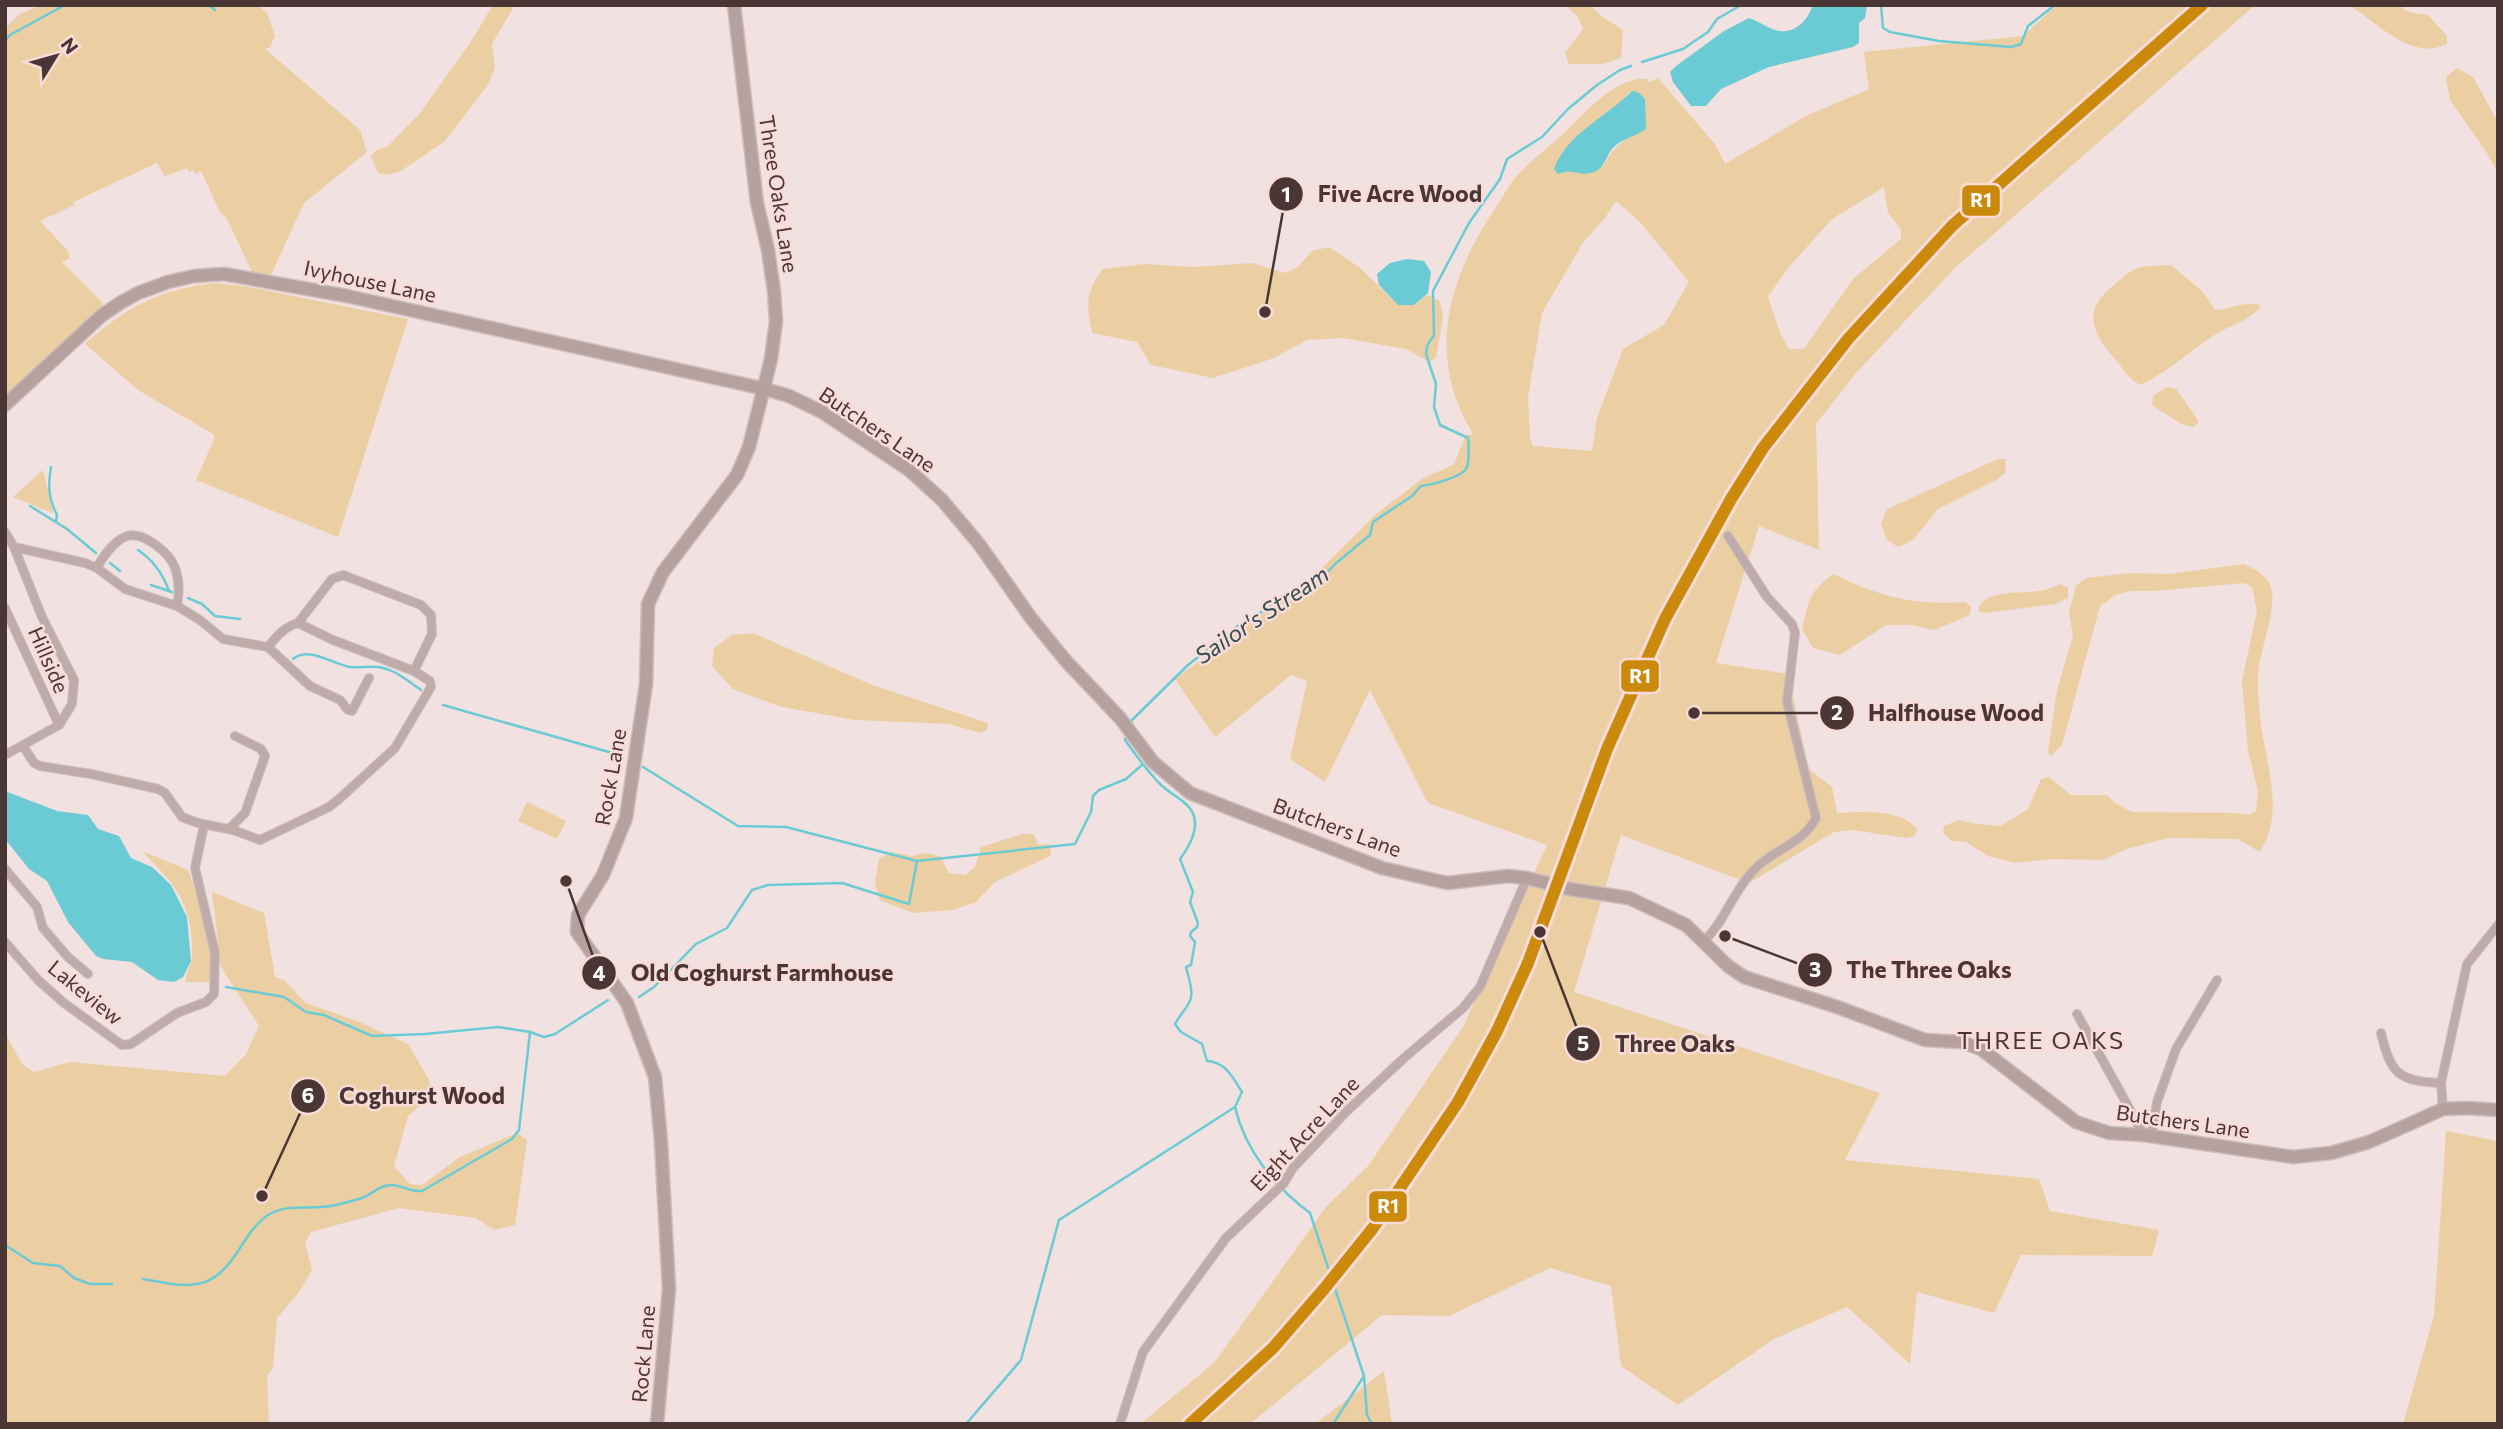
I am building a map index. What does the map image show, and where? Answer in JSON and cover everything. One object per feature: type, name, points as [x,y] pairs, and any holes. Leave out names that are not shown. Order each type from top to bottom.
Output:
[{"type":"street","name":"Three Oaks Lane","points":[[734,5],[757,203],[774,291],[776,321],[765,389]]},
{"type":"street","name":"Ivyhouse Lane","points":[[5,405],[102,316],[120,303],[168,282],[194,276],[224,274],[347,296],[765,389]]},
{"type":"street","name":"Butchers Lane","points":[[765,389],[789,396],[822,412],[909,471],[942,500],[979,544],[1031,618],[1129,730],[1153,762],[1190,793],[1382,868],[1447,883],[1508,876],[1527,878],[1569,889],[1629,898],[1686,925],[1728,967],[1744,977],[1840,1008],[1925,1040],[1961,1042],[1981,1049],[2076,1122],[2109,1133],[2148,1135],[2293,1157],[2331,1153],[2369,1142],[2443,1109],[2498,1110]]},
{"type":"street","name":"Rock Lane","points":[[657,1424],[669,1289],[655,1077],[627,1003],[577,932],[578,915],[603,875],[626,818],[646,684],[648,604],[663,572],[737,475],[749,447],[765,389]]},
{"type":"street","points":[[5,532],[14,547],[42,617],[73,677],[72,704],[59,725],[5,755]]},
{"type":"street","points":[[97,568],[101,559],[124,537],[136,536],[162,548],[175,566],[180,589],[177,606]]},
{"type":"street","points":[[1704,942],[1722,922],[1739,888],[1752,872],[1801,839],[1816,818],[1787,702],[1795,633],[1792,624],[1767,597],[1744,565],[1728,536]]},
{"type":"street","points":[[14,547],[85,563],[97,568],[125,589],[177,606],[223,639],[268,647],[310,686],[340,701],[352,711],[369,678]]},
{"type":"street","points":[[268,647],[278,634],[298,623],[332,579],[342,575],[421,605],[431,615],[432,634],[414,671]]},
{"type":"street","name":"Hillside","points":[[5,608],[59,725]]},
{"type":"street","points":[[23,746],[34,763],[40,766],[158,789],[165,793],[182,817],[260,840],[329,807],[395,748],[431,687],[430,681],[414,671],[333,640],[298,623]]},
{"type":"street","points":[[229,829],[245,813],[265,756],[261,749],[235,736]]},
{"type":"street","name":"Lakeview","points":[[8,946],[38,980],[64,1003],[122,1045],[131,1044],[183,1010],[206,1003],[214,994],[215,953],[195,868],[205,825]]},
{"type":"street","points":[[5,869],[37,907],[43,928],[77,966],[88,974]]},
{"type":"street","name":"Eight Acre Lane","points":[[1120,1424],[1143,1352],[1226,1238],[1284,1183],[1293,1168],[1346,1111],[1463,1008],[1480,987],[1527,878]]},
{"type":"street","points":[[2443,1109],[2441,1083],[2467,964],[2498,925]]},
{"type":"street","points":[[2148,1135],[2176,1049],[2217,979]]},
{"type":"street","points":[[2077,1014],[2148,1135]]},
{"type":"street","points":[[2381,1033],[2392,1067],[2399,1074],[2420,1082],[2441,1083]]},
{"type":"shaded area","points":[[41,5],[258,5],[267,13],[275,36],[270,47],[265,49],[360,130],[367,152],[304,203],[270,277],[253,274],[201,171],[195,174],[187,168],[165,176],[157,163],[73,202],[74,205],[40,221],[67,250],[70,258],[62,262],[104,307],[5,396],[5,28],[20,14]]},
{"type":"shaded area","points":[[493,5],[515,5],[492,44],[495,68],[487,86],[445,141],[401,171],[387,175],[378,173],[371,157],[376,150],[387,147],[421,112],[470,43]]},
{"type":"shaded area","points":[[1565,5],[1591,5],[1600,15],[1623,30],[1621,58],[1603,64],[1569,64],[1565,53],[1583,29],[1578,17]]},
{"type":"shaded area","points":[[2057,5],[2255,5],[1955,268],[1856,373],[1816,424],[1819,550],[1759,526],[1716,663],[1788,674],[1809,769],[1832,787],[1837,813],[1891,814],[1910,822],[1917,829],[1915,836],[1906,838],[1853,830],[1834,832],[1749,883],[1621,835],[1574,992],[1880,1093],[1845,1160],[2039,1179],[2050,1211],[2159,1230],[2152,1256],[2021,1255],[1994,1313],[1917,1292],[1910,1364],[1847,1307],[1774,1339],[1678,1405],[1621,1366],[1611,1286],[1550,1268],[1449,1316],[1382,1315],[1250,1424],[1140,1424],[1215,1362],[1326,1207],[1368,1166],[1463,1027],[1547,845],[1428,803],[1370,690],[1325,782],[1290,759],[1307,681],[1291,675],[1215,737],[1175,679],[1315,575],[1375,515],[1422,479],[1454,464],[1466,435],[1473,434],[1458,405],[1450,376],[1447,348],[1448,320],[1464,264],[1514,179],[1604,95],[1626,82],[1648,79],[1647,83],[1658,78],[1715,144],[1725,164],[1806,116],[1869,89],[1864,52],[2023,36]],"holes":[[[1631,91],[1645,99],[1645,129],[1621,143],[1603,166],[1580,173],[1568,170],[1601,116]],[[1884,187],[1888,213],[1901,229],[1901,239],[1853,279],[1804,349],[1789,349],[1780,333],[1768,297],[1788,268],[1832,219]],[[1616,201],[1640,222],[1689,282],[1664,325],[1623,349],[1597,418],[1592,451],[1533,446],[1530,438],[1528,397],[1542,313],[1582,244]]]},
{"type":"shaded area","points":[[2349,5],[2398,5],[2409,12],[2428,15],[2447,36],[2447,44],[2421,48],[2408,44]]},
{"type":"shaded area","points":[[2457,68],[2473,77],[2498,122],[2498,173],[2450,100],[2446,77]]},
{"type":"shaded area","points":[[1329,247],[1359,267],[1398,305],[1414,305],[1427,295],[1440,301],[1443,318],[1436,357],[1430,362],[1406,349],[1343,338],[1307,340],[1274,358],[1213,378],[1151,365],[1137,342],[1092,333],[1090,293],[1103,269],[1145,264],[1193,267],[1252,263],[1285,273],[1298,267],[1312,251]]},
{"type":"shaded area","points":[[2171,265],[2202,291],[2215,310],[2253,304],[2259,304],[2260,308],[2141,385],[2129,377],[2106,348],[2095,329],[2094,311],[2105,293],[2132,271],[2146,266]]},
{"type":"shaded area","points":[[215,283],[244,286],[408,319],[338,537],[196,480],[215,437],[213,434],[138,390],[85,344],[115,320],[145,302],[177,290]]},
{"type":"shaded area","points":[[2166,387],[2176,389],[2199,422],[2193,427],[2181,424],[2152,405],[2153,396]]},
{"type":"shaded area","points":[[1998,459],[2006,459],[2005,473],[1996,480],[1938,509],[1913,540],[1898,547],[1887,540],[1881,524],[1887,509]]},
{"type":"shaded area","points":[[43,470],[53,513],[13,497]]},
{"type":"shaded area","points":[[2244,564],[2267,580],[2272,596],[2271,615],[2258,675],[2260,722],[2272,797],[2269,833],[2261,850],[2258,851],[2238,839],[2168,838],[2127,849],[2103,860],[2054,859],[2015,863],[1988,856],[1966,842],[1952,841],[1943,833],[1944,826],[1959,820],[2001,826],[2028,809],[2041,779],[2049,777],[2071,795],[2107,795],[2115,803],[2132,812],[2250,815],[2256,811],[2258,791],[2248,751],[2242,681],[2257,611],[2252,587],[2244,583],[2130,591],[2116,595],[2100,606],[2062,745],[2051,756],[2048,752],[2057,690],[2073,636],[2069,613],[2076,586],[2086,578],[2130,573],[2169,574]]},
{"type":"shaded area","points":[[1834,574],[1897,598],[1965,602],[1971,607],[1970,615],[1934,630],[1911,625],[1886,625],[1840,655],[1813,648],[1802,629],[1806,611],[1815,591]]},
{"type":"shaded area","points":[[2060,584],[2068,588],[2068,598],[2055,604],[1984,613],[1979,611],[1979,606],[1985,600],[2000,594],[2044,590]]},
{"type":"shaded area","points":[[753,633],[872,685],[988,723],[987,730],[981,733],[949,724],[856,720],[782,707],[733,689],[712,666],[714,648],[732,635]]},
{"type":"shaded area","points":[[527,802],[566,821],[557,839],[518,821]]},
{"type":"shaded area","points":[[1022,834],[1034,834],[1038,845],[1049,844],[1050,856],[995,882],[976,902],[953,910],[913,913],[880,900],[875,883],[879,859],[892,852],[912,856],[925,853],[940,856],[949,873],[965,875],[975,867],[981,847]]},
{"type":"shaded area","points":[[142,851],[188,870],[212,932],[211,982],[186,982],[192,956],[192,938],[186,909],[165,875]]},
{"type":"shaded area","points":[[212,892],[264,913],[275,977],[284,980],[306,1003],[357,1021],[408,1044],[429,1080],[432,1095],[408,1116],[394,1166],[410,1184],[422,1185],[460,1157],[517,1133],[527,1140],[515,1225],[494,1230],[476,1218],[399,1208],[311,1232],[305,1243],[312,1270],[299,1292],[277,1318],[273,1368],[267,1376],[269,1424],[5,1424],[5,1033],[22,1064],[34,1072],[70,1062],[225,1076],[246,1054],[259,1026],[221,967]]},
{"type":"shaded area","points":[[2446,1131],[2498,1141],[2498,1424],[2403,1424],[2434,1316]]},
{"type":"shaded area","points":[[1384,1371],[1392,1424],[1315,1424]]},
{"type":"water","points":[[1813,5],[1867,5],[1865,18],[1859,23],[1859,43],[1853,47],[1769,67],[1721,89],[1706,106],[1691,106],[1673,82],[1670,72],[1676,66],[1724,31],[1749,18],[1776,30],[1792,30],[1805,20]]},
{"type":"water","points":[[1632,91],[1638,92],[1645,99],[1646,129],[1616,145],[1602,166],[1595,171],[1586,174],[1558,174],[1554,169],[1568,145]]},
{"type":"water","points":[[1407,259],[1424,261],[1431,272],[1428,293],[1414,305],[1398,305],[1379,285],[1377,274],[1390,263]]},
{"type":"water","points":[[5,791],[57,811],[88,815],[98,829],[119,836],[131,858],[152,867],[171,885],[187,917],[191,961],[183,977],[174,982],[158,980],[132,962],[96,956],[68,922],[47,881],[29,869],[5,839]]},
{"type":"waterway","points":[[5,41],[10,35],[65,5]]},
{"type":"waterway","points":[[209,5],[215,10]]},
{"type":"waterway","name":"Sailor's Stream","points":[[1642,62],[1683,49],[1708,32],[1717,19],[1741,5]]},
{"type":"waterway","name":"Sailor's Stream","points":[[1881,5],[1883,28],[1890,32],[1939,41],[2011,47],[2021,44],[2028,26],[2055,5]]},
{"type":"waterway","name":"Sailor's Stream","points":[[1130,724],[1188,665],[1239,625],[1319,581],[1370,535],[1373,522],[1412,496],[1421,486],[1446,480],[1465,471],[1468,438],[1440,425],[1434,407],[1436,384],[1426,354],[1427,346],[1434,335],[1433,291],[1469,223],[1500,179],[1507,159],[1542,137],[1568,109],[1597,85],[1631,66]]},
{"type":"waterway","points":[[51,467],[50,492],[57,515],[56,521]]},
{"type":"waterway","points":[[30,506],[67,529],[96,553]]},
{"type":"waterway","points":[[138,550],[157,568],[169,591]]},
{"type":"waterway","points":[[110,563],[120,571]]},
{"type":"waterway","points":[[151,585],[172,592]]},
{"type":"waterway","points":[[188,598],[202,604],[215,616],[240,619]]},
{"type":"waterway","points":[[293,659],[306,654],[350,667],[388,669],[421,690]]},
{"type":"waterway","points":[[443,705],[623,756]]},
{"type":"waterway","points":[[966,1424],[1021,1360],[1059,1220],[1235,1107],[1242,1092],[1224,1068],[1207,1061],[1202,1044],[1181,1032],[1175,1024],[1191,998],[1186,967],[1191,965],[1195,942],[1190,936],[1191,932],[1198,923],[1190,902],[1193,892],[1180,859],[1194,832],[1194,817],[1186,804],[1163,787],[1146,768],[1125,740],[1127,734]]},
{"type":"waterway","points":[[643,767],[738,826],[786,827],[917,861],[1075,844],[1091,812],[1093,796],[1099,790],[1126,779],[1143,764]]},
{"type":"waterway","points":[[639,997],[654,987],[696,944],[727,928],[752,890],[768,885],[842,883],[909,904],[917,861]]},
{"type":"waterway","points":[[226,987],[284,997],[306,1012],[324,1015],[372,1036],[498,1027],[544,1037],[555,1034],[608,1000]]},
{"type":"waterway","points":[[143,1279],[187,1285],[210,1280],[230,1263],[260,1222],[275,1211],[339,1204],[362,1198],[387,1185],[422,1191],[512,1139],[519,1130],[530,1032]]},
{"type":"waterway","points":[[1235,1107],[1246,1138],[1263,1166],[1285,1192],[1310,1213],[1364,1376],[1333,1424]]},
{"type":"waterway","points":[[5,1245],[33,1263],[60,1266],[74,1278],[90,1284],[112,1284]]},
{"type":"waterway","points":[[1364,1376],[1367,1415],[1372,1424]]},
{"type":"transit line","name":"R1","points":[[1190,1424],[1273,1348],[1324,1289],[1373,1228],[1458,1102],[1497,1031],[1528,963],[1607,749],[1665,619],[1731,499],[1763,448],[1848,339],[1952,226],[2202,5]]},
{"type":"place","name":"Five Acre Wood","points":[[1265,312]]},
{"type":"place","name":"Halfhouse Wood","points":[[1694,713]]},
{"type":"place","name":"Old Coghurst Farmhouse","points":[[566,881]]},
{"type":"place","name":"Three Oaks","points":[[1540,932]]},
{"type":"place","name":"The Three Oaks","points":[[1725,936]]},
{"type":"place","name":"Coghurst Wood","points":[[262,1196]]},
{"type":"district","name":"THREE OAKS","points":[[2041,1041]]}]
